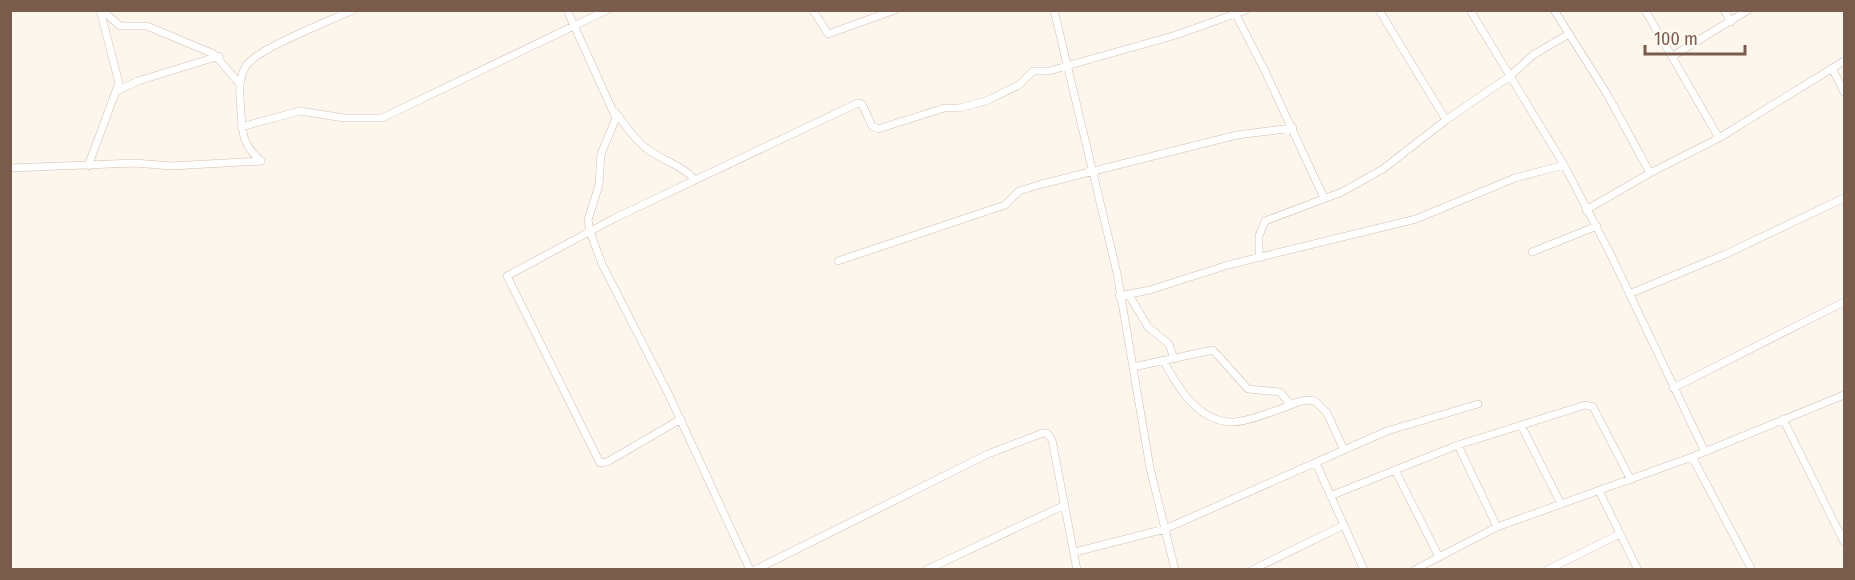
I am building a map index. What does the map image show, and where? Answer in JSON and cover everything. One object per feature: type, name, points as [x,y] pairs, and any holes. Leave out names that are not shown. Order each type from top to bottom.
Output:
[{"type":"street","points":[[101,10],[120,26],[147,26],[219,56],[239,83]]},
{"type":"street","points":[[88,166],[100,130],[119,90],[118,74],[101,10]]},
{"type":"street","points":[[10,168],[135,163],[171,166],[261,161],[244,142],[242,127],[239,83],[251,60],[293,37],[353,10]]},
{"type":"street","points":[[567,10],[572,27],[613,110],[643,146],[684,168],[695,180]]},
{"type":"street","points":[[242,127],[300,111],[344,118],[382,118],[607,10]]},
{"type":"street","points":[[813,10],[828,34],[895,10]]},
{"type":"street","points":[[1054,10],[1117,273],[1119,296],[1150,468],[1175,570]]},
{"type":"street","points":[[681,419],[607,462],[600,463],[506,279],[508,274],[695,180],[860,103],[872,126],[878,129],[944,108],[959,108],[986,101],[1019,85],[1033,71],[1049,71],[1176,35],[1246,10]]},
{"type":"street","points":[[1379,10],[1446,120]]},
{"type":"street","points":[[1470,10],[1564,165],[1586,210],[1597,226],[1704,450]]},
{"type":"street","points":[[1554,10],[1607,94],[1650,173]]},
{"type":"street","points":[[1645,10],[1719,138]]},
{"type":"street","points":[[1724,10],[1731,22]]},
{"type":"street","points":[[1673,56],[1748,10]]},
{"type":"street","points":[[1236,15],[1293,128],[1324,198]]},
{"type":"street","points":[[1259,258],[1259,236],[1265,221],[1360,183],[1383,170],[1446,120],[1510,76],[1533,55],[1569,34]]},
{"type":"street","points":[[119,90],[142,79],[219,56]]},
{"type":"street","points":[[1586,210],[1650,173],[1719,138],[1845,61]]},
{"type":"street","points":[[1832,68],[1845,92]]},
{"type":"street","points":[[613,110],[615,121],[601,154],[599,185],[588,220],[590,232],[602,264],[681,419],[750,570]]},
{"type":"street","points":[[838,261],[1005,205],[1020,190],[1126,161],[1237,135],[1293,128]]},
{"type":"street","points":[[1119,296],[1416,219],[1515,178],[1564,165]]},
{"type":"street","points":[[1629,294],[1726,254],[1845,198]]},
{"type":"street","points":[[1532,252],[1597,226]]},
{"type":"street","points":[[1129,295],[1148,327],[1169,344],[1174,359]]},
{"type":"street","points":[[1673,388],[1845,302]]},
{"type":"street","points":[[1133,367],[1209,350],[1215,351],[1248,389],[1280,392],[1292,405]]},
{"type":"street","points":[[1163,360],[1177,386],[1192,404],[1226,421],[1249,419],[1310,399],[1322,406],[1344,450]]},
{"type":"street","points":[[1414,570],[1438,555],[1497,527],[1692,457],[1704,450],[1845,395]]},
{"type":"street","points":[[1075,552],[1165,529],[1344,450],[1413,423],[1478,404]]},
{"type":"street","points":[[1330,496],[1458,446],[1585,405],[1593,407],[1631,480]]},
{"type":"street","points":[[1783,420],[1841,527],[1845,542]]},
{"type":"street","points":[[1522,427],[1561,504]]},
{"type":"street","points":[[755,570],[988,454],[1043,433],[1047,433],[1052,440],[1077,570]]},
{"type":"street","points":[[1458,446],[1497,527]]},
{"type":"street","points":[[1692,457],[1752,570]]},
{"type":"street","points":[[1316,463],[1342,526],[1364,570]]},
{"type":"street","points":[[1395,470],[1438,555]]},
{"type":"street","points":[[1599,491],[1638,570]]},
{"type":"street","points":[[926,570],[1065,505]]},
{"type":"street","points":[[1252,570],[1342,526]]},
{"type":"street","points":[[1547,570],[1620,534]]}]
